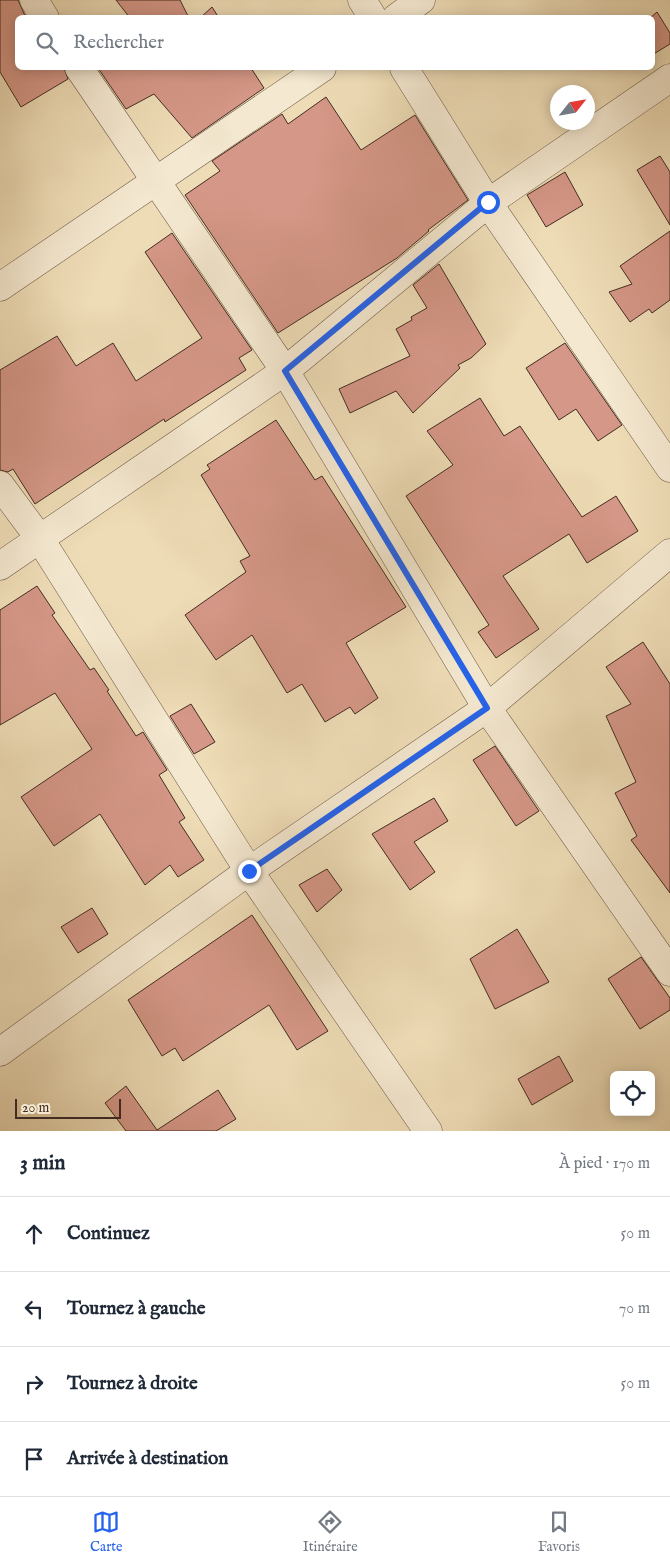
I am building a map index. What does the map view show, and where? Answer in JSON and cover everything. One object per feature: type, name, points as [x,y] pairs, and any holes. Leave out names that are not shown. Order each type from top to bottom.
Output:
[{"type":"street","points":[[34,0],[44,15]]},
{"type":"street","points":[[362,0],[371,15]]},
{"type":"street","points":[[400,15],[421,0]]},
{"type":"street","points":[[80,70],[285,371],[487,708],[670,972]]},
{"type":"street","points":[[0,288],[155,180],[319,70]]},
{"type":"street","points":[[405,70],[488,202],[670,468]]},
{"type":"street","points":[[0,566],[285,371],[488,202],[670,78]]},
{"type":"street","points":[[0,485],[40,538],[249,871],[428,1131]]},
{"type":"street","points":[[0,1052],[249,871],[487,708],[670,553]]},
{"type":"building","points":[[0,0],[18,0],[25,15],[15,15],[15,70],[65,70],[68,79],[21,107],[0,72]]},
{"type":"building","points":[[116,0],[180,0],[188,15],[128,15]]},
{"type":"building","points":[[212,7],[217,15],[203,15]]},
{"type":"building","points":[[657,12],[670,33],[670,44],[655,53],[655,15]]},
{"type":"building","points":[[99,70],[252,70],[264,88],[192,138],[154,94],[126,109]]},
{"type":"building","points":[[326,97],[361,150],[415,115],[468,200],[428,230],[397,258],[278,333],[185,195],[220,171],[212,161],[282,114],[288,124]]},
{"type":"building","points":[[660,156],[670,172],[670,225],[637,170]]},
{"type":"building","points":[[565,172],[583,205],[546,227],[527,195]]},
{"type":"building","points":[[670,231],[670,300],[652,313],[649,309],[630,322],[609,292],[632,284],[620,266]]},
{"type":"building","points":[[172,233],[252,350],[239,358],[246,370],[165,422],[164,419],[35,504],[13,469],[8,472],[0,470],[0,370],[57,336],[76,366],[113,343],[136,381],[202,338],[145,252]]},
{"type":"building","points":[[439,264],[486,344],[471,358],[458,365],[460,368],[413,413],[396,391],[350,413],[339,389],[410,356],[396,329],[412,320],[411,317],[427,308],[413,285]]},
{"type":"building","points":[[565,343],[622,425],[598,441],[576,409],[559,420],[526,368]]},
{"type":"building","points":[[480,398],[504,436],[520,426],[582,517],[616,496],[638,531],[587,563],[569,534],[503,576],[539,629],[496,658],[478,632],[489,625],[406,496],[453,465],[427,431]]},
{"type":"building","points":[[276,420],[315,480],[322,476],[406,607],[346,643],[378,698],[355,714],[350,707],[325,722],[302,684],[287,693],[252,635],[216,660],[185,615],[246,572],[240,561],[250,556],[201,475],[210,469],[207,465]]},
{"type":"building","points":[[37,586],[55,613],[52,615],[90,670],[94,668],[136,736],[143,732],[167,770],[159,775],[185,818],[179,822],[204,860],[178,877],[170,865],[145,885],[100,814],[54,846],[21,797],[92,749],[55,693],[0,725],[0,610]]},
{"type":"building","points":[[643,642],[670,684],[670,893],[631,840],[637,836],[615,793],[636,782],[606,716],[631,704],[606,667]]},
{"type":"building","points":[[191,704],[215,742],[194,754],[170,716]]},
{"type":"building","points":[[495,746],[539,811],[516,826],[473,760]]},
{"type":"building","points":[[434,798],[448,821],[414,842],[435,872],[410,890],[372,834]]},
{"type":"building","points":[[327,869],[342,890],[317,912],[299,885]]},
{"type":"building","points":[[92,908],[108,934],[78,953],[61,927]]},
{"type":"building","points":[[252,915],[328,1031],[297,1050],[269,1005],[183,1061],[175,1048],[162,1056],[128,1000]]},
{"type":"building","points":[[517,929],[549,982],[495,1009],[470,959]]},
{"type":"building","points":[[641,957],[670,998],[670,1010],[640,1029],[608,979]]},
{"type":"building","points":[[559,1056],[573,1081],[532,1105],[518,1079]]},
{"type":"building","points":[[126,1086],[157,1130],[218,1090],[236,1119],[216,1131],[126,1131],[105,1103]]},
{"type":"route","points":[[249,871],[487,708],[285,371],[488,202]]}]
